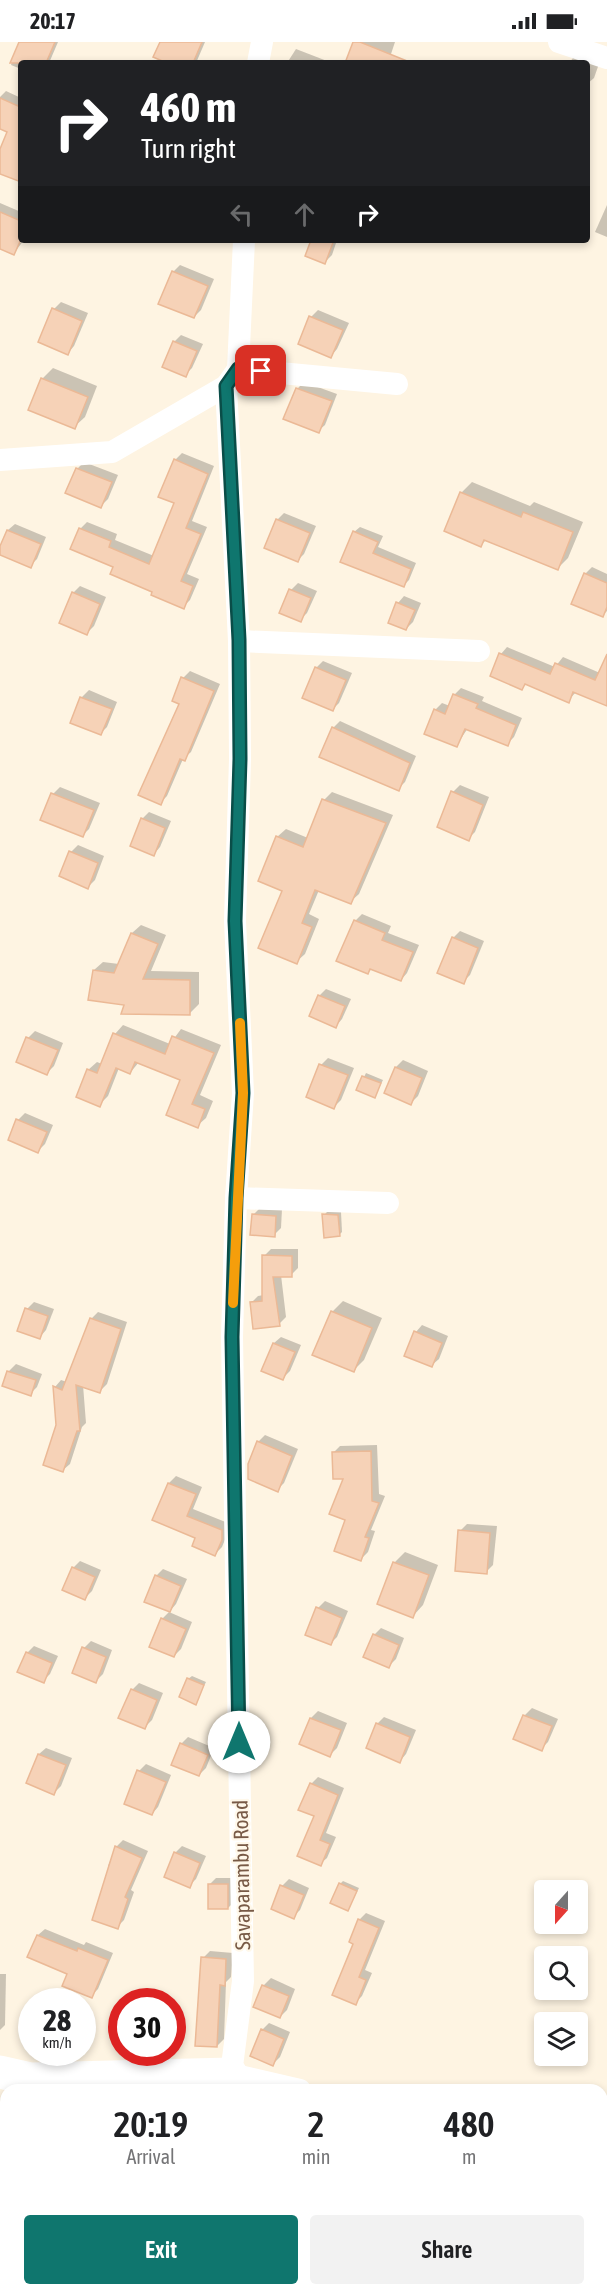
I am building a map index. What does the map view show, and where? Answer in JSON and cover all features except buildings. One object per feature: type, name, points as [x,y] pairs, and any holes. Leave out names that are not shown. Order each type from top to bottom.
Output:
[{"type":"main road","points":[[0,2072],[31,2079],[231,2082]]},
{"type":"street","points":[[259,60],[262,42]]},
{"type":"street","points":[[559,42],[607,58]]},
{"type":"street","name":"Savaparambu Road","points":[[231,2082],[243,1981],[232,1337],[236,1198],[243,1093],[235,921],[240,759],[232,377],[244,243]]},
{"type":"street","points":[[0,460],[112,452],[232,377],[397,384]]},
{"type":"street","points":[[239,640],[479,651]]},
{"type":"street","points":[[236,1198],[388,1203]]},
{"type":"street","points":[[231,2082],[248,2084]]},
{"type":"slow traffic","points":[[233,1303],[236,1198],[243,1093],[240,1023]]},
{"type":"route","points":[[239,1742],[232,1337],[236,1198],[243,1093],[235,921],[240,759],[239,640],[226,386],[238,369],[261,371]]}]
